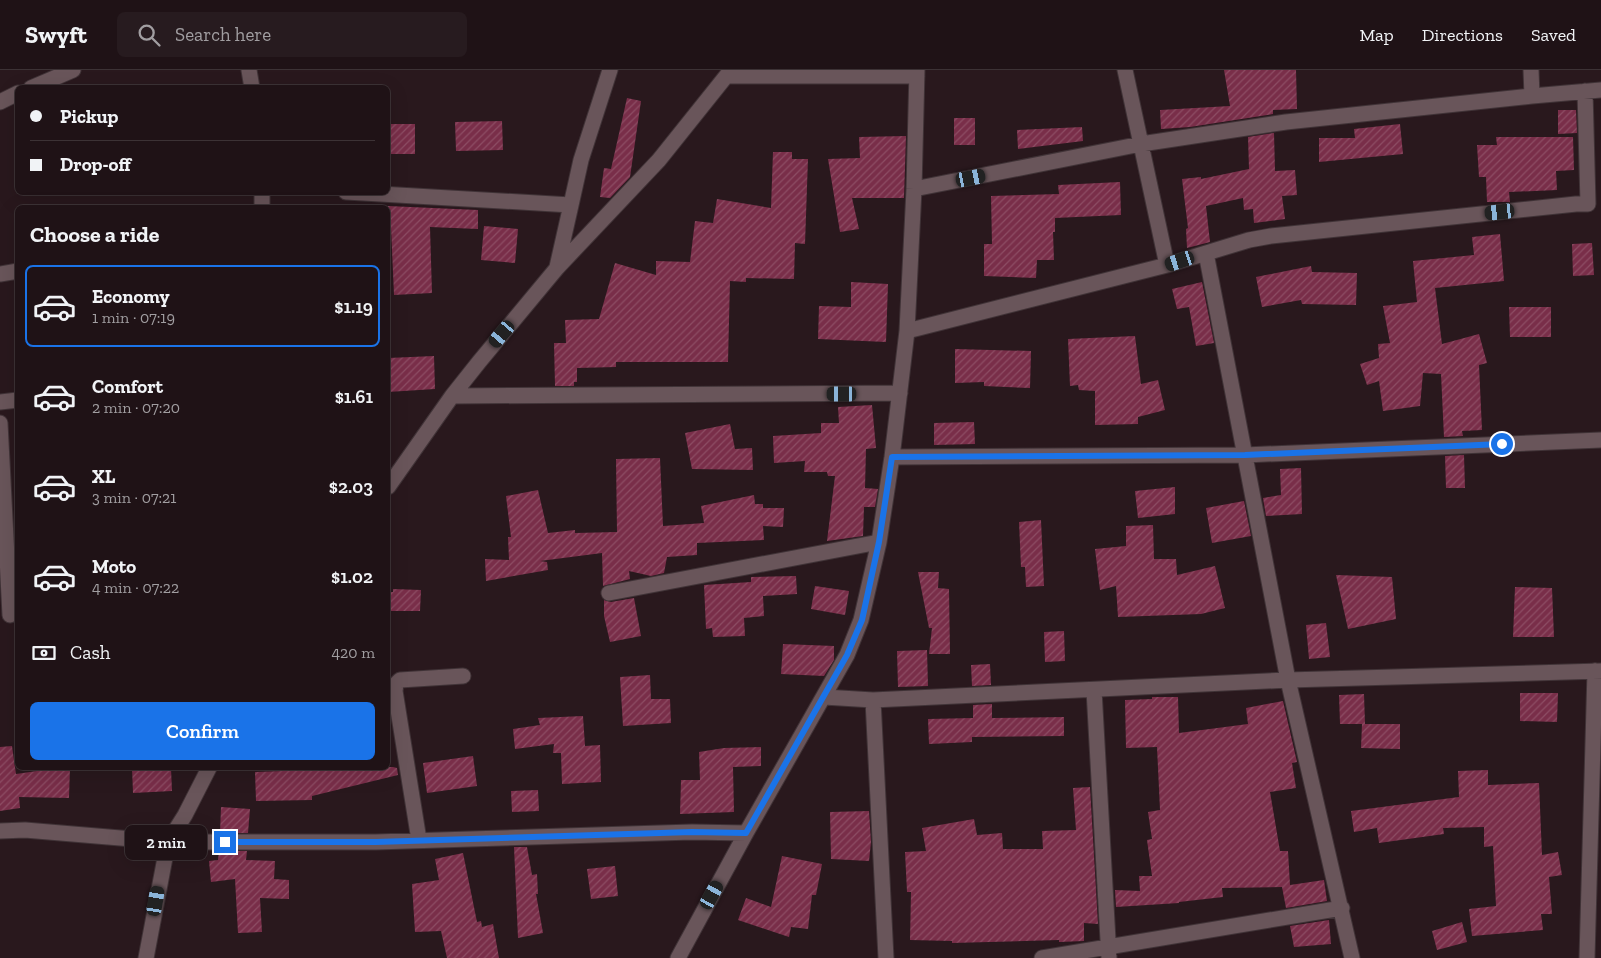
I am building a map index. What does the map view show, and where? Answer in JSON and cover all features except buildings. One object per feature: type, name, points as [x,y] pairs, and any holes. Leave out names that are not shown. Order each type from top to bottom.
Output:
[{"type":"street","points":[[38,85],[73,70]]},
{"type":"street","points":[[249,70],[252,85]]},
{"type":"street","points":[[557,268],[581,160],[610,70]]},
{"type":"street","points":[[1125,70],[1167,266]]},
{"type":"street","points":[[1530,70],[1532,96]]},
{"type":"street","points":[[390,485],[452,396],[557,268],[659,160],[729,73],[917,73],[914,189],[906,331],[900,393],[879,542],[862,620],[847,655],[746,833],[678,958]]},
{"type":"street","points":[[914,189],[1141,144],[1286,122],[1601,90]]},
{"type":"street","points":[[906,331],[1167,266],[1249,240],[1271,236],[1566,205],[1595,206],[1585,91]]},
{"type":"street","points":[[0,102],[15,94]]},
{"type":"street","points":[[390,195],[571,205]]},
{"type":"street","points":[[1206,253],[1288,680],[1352,958]]},
{"type":"street","points":[[0,274],[15,272]]},
{"type":"street","points":[[452,396],[900,393]]},
{"type":"street","points":[[0,402],[15,400]]},
{"type":"street","points":[[0,423],[9,616]]},
{"type":"street","points":[[892,457],[1245,455],[1601,440]]},
{"type":"street","points":[[609,593],[879,542]]},
{"type":"street","points":[[824,697],[873,700],[1288,680],[1598,671],[1595,874],[1587,958]]},
{"type":"street","points":[[419,840],[395,690],[396,684],[400,680],[463,676]]},
{"type":"street","points":[[1094,690],[1108,952]]},
{"type":"street","points":[[873,700],[886,958]]},
{"type":"street","points":[[146,958],[168,842],[185,815],[208,770]]},
{"type":"street","points":[[0,831],[26,830],[168,842],[376,842],[692,832],[746,833]]},
{"type":"street","points":[[1042,958],[1108,952],[1342,908]]},
{"type":"route","points":[[225,842],[376,842],[692,832],[746,833],[847,655],[862,620],[879,542],[892,457],[1245,455],[1502,444]]}]
